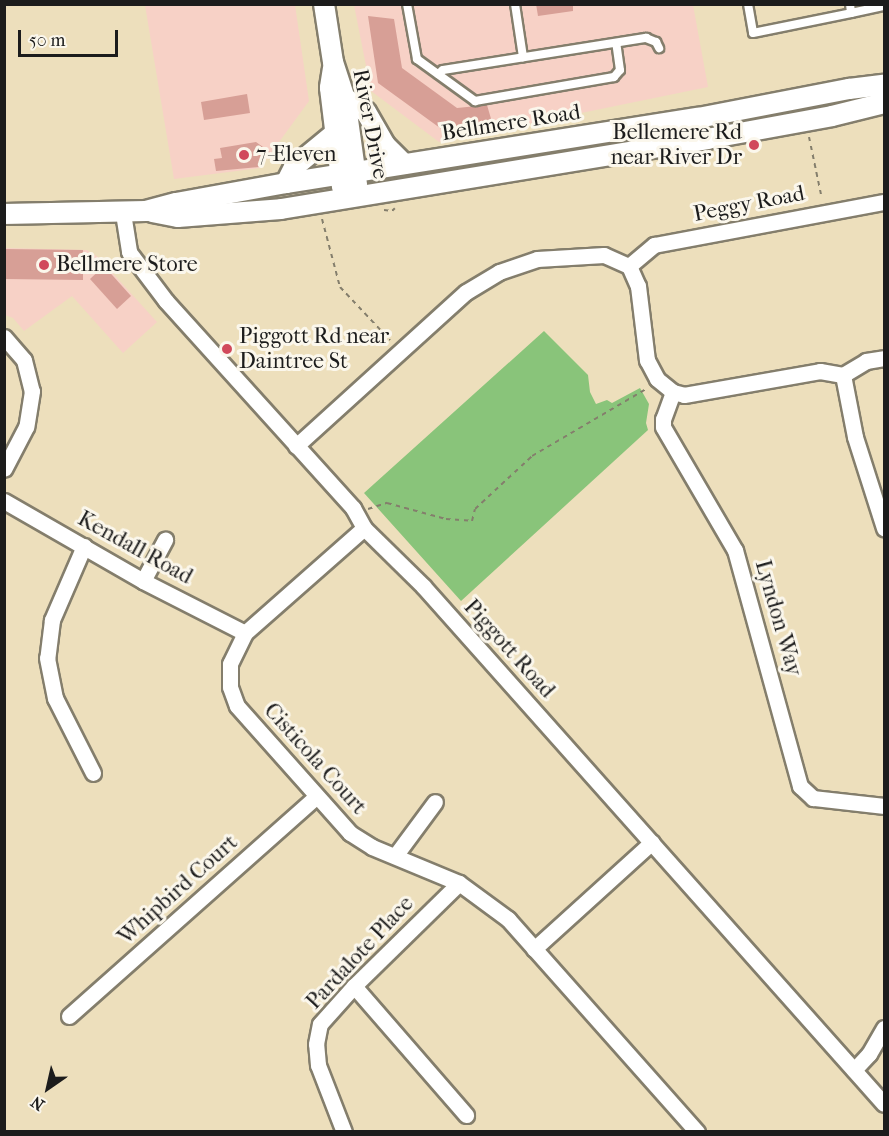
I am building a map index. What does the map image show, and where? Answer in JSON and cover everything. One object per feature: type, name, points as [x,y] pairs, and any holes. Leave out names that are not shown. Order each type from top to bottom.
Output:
[{"type":"street","name":"River Drive","points":[[324,4],[333,62],[345,98],[351,197]]},
{"type":"street","name":"River Drive","points":[[333,62],[330,88],[334,134],[348,173]]},
{"type":"street","name":"Bellmere Road","points":[[4,214],[146,211],[176,203],[286,183],[698,118],[849,89],[885,85]]},
{"type":"street","points":[[345,98],[366,112],[385,145],[404,164]]},
{"type":"street","name":"Bellmere Road","points":[[146,211],[178,217],[281,209],[746,133],[885,103]]},
{"type":"street","points":[[286,183],[294,167],[334,134]]},
{"type":"street","name":"Peggy Road","points":[[629,266],[654,245],[885,202]]},
{"type":"street","name":"Piggott Road","points":[[123,213],[129,252],[137,267],[353,508],[361,523],[423,586],[885,1104]]},
{"type":"street","points":[[296,446],[466,292],[499,272],[537,259],[604,255],[629,266],[638,286],[647,360],[657,379],[673,392],[684,395],[819,371],[843,375],[866,361],[885,358]]},
{"type":"street","points":[[4,337],[24,360],[32,391],[26,428],[4,469]]},
{"type":"street","points":[[843,375],[855,437],[884,524]]},
{"type":"street","name":"Lyndon Way","points":[[673,392],[663,419],[663,427],[735,550],[800,786],[813,798],[885,806]]},
{"type":"street","name":"Kendall Road","points":[[4,501],[143,581],[245,633]]},
{"type":"street","name":"Cisticola Court","points":[[361,523],[245,633],[230,664],[230,687],[237,706],[350,833],[372,847],[459,882],[508,919],[692,1130]]},
{"type":"street","points":[[143,581],[165,540]]},
{"type":"street","points":[[84,546],[52,620],[47,658],[55,698],[93,773]]},
{"type":"street","name":"Whipbird Court","points":[[69,1016],[316,797]]},
{"type":"street","points":[[395,856],[435,802]]},
{"type":"street","points":[[534,949],[652,842]]},
{"type":"street","name":"Pardalote Place","points":[[344,1131],[318,1065],[316,1044],[320,1024],[459,882]]},
{"type":"street","points":[[354,987],[466,1115]]},
{"type":"street","points":[[854,1070],[869,1054],[885,1028]]},
{"type":"lane","points":[[407,4],[416,56],[475,101],[614,77],[620,70],[616,43]]},
{"type":"lane","points":[[514,4],[523,57]]},
{"type":"lane","points":[[747,4],[753,33],[850,9],[885,6]]},
{"type":"lane","points":[[438,74],[443,70],[646,38],[656,42],[659,48]]},
{"type":"path","points":[[809,135],[822,200],[816,202],[818,213]]},
{"type":"path","points":[[322,219],[340,287],[400,351]]},
{"type":"path","points":[[361,523],[376,504],[387,503],[446,519],[472,521],[475,509],[532,456],[644,392],[657,379]]},
{"type":"shaded area","points":[[145,5],[295,5],[309,101],[260,168],[174,179]]},
{"type":"shaded area","points":[[354,5],[693,5],[708,87],[439,142],[371,91]]},
{"type":"shaded area","points":[[5,248],[87,250],[98,257],[157,322],[123,353],[72,296],[24,331],[13,318],[5,315]]},
{"type":"green space","points":[[544,331],[588,375],[590,392],[596,404],[607,400],[612,403],[640,388],[649,404],[646,423],[648,430],[461,601],[364,493]]},
{"type":"building","points":[[536,4],[573,4],[573,11],[538,16]]},
{"type":"building","points":[[368,16],[394,19],[402,68],[457,108],[487,105],[494,129],[451,136],[378,83]]},
{"type":"building","points":[[247,94],[250,113],[204,120],[201,102]]},
{"type":"building","name":"7-Eleven","points":[[256,142],[270,152],[259,167],[216,171],[214,159],[222,158],[220,148]]},
{"type":"building","name":"Bellmere Store","points":[[4,249],[83,250],[83,280],[4,279]]},
{"type":"building","points":[[104,266],[131,296],[117,309],[90,279]]},
{"type":"place","name":"Bellemere Rd near River Dr","points":[[754,145]]},
{"type":"place","name":"7-Eleven","points":[[244,155]]},
{"type":"place","name":"Bellmere Store","points":[[44,265]]},
{"type":"place","name":"Piggott Rd near Daintree St","points":[[227,349]]}]
